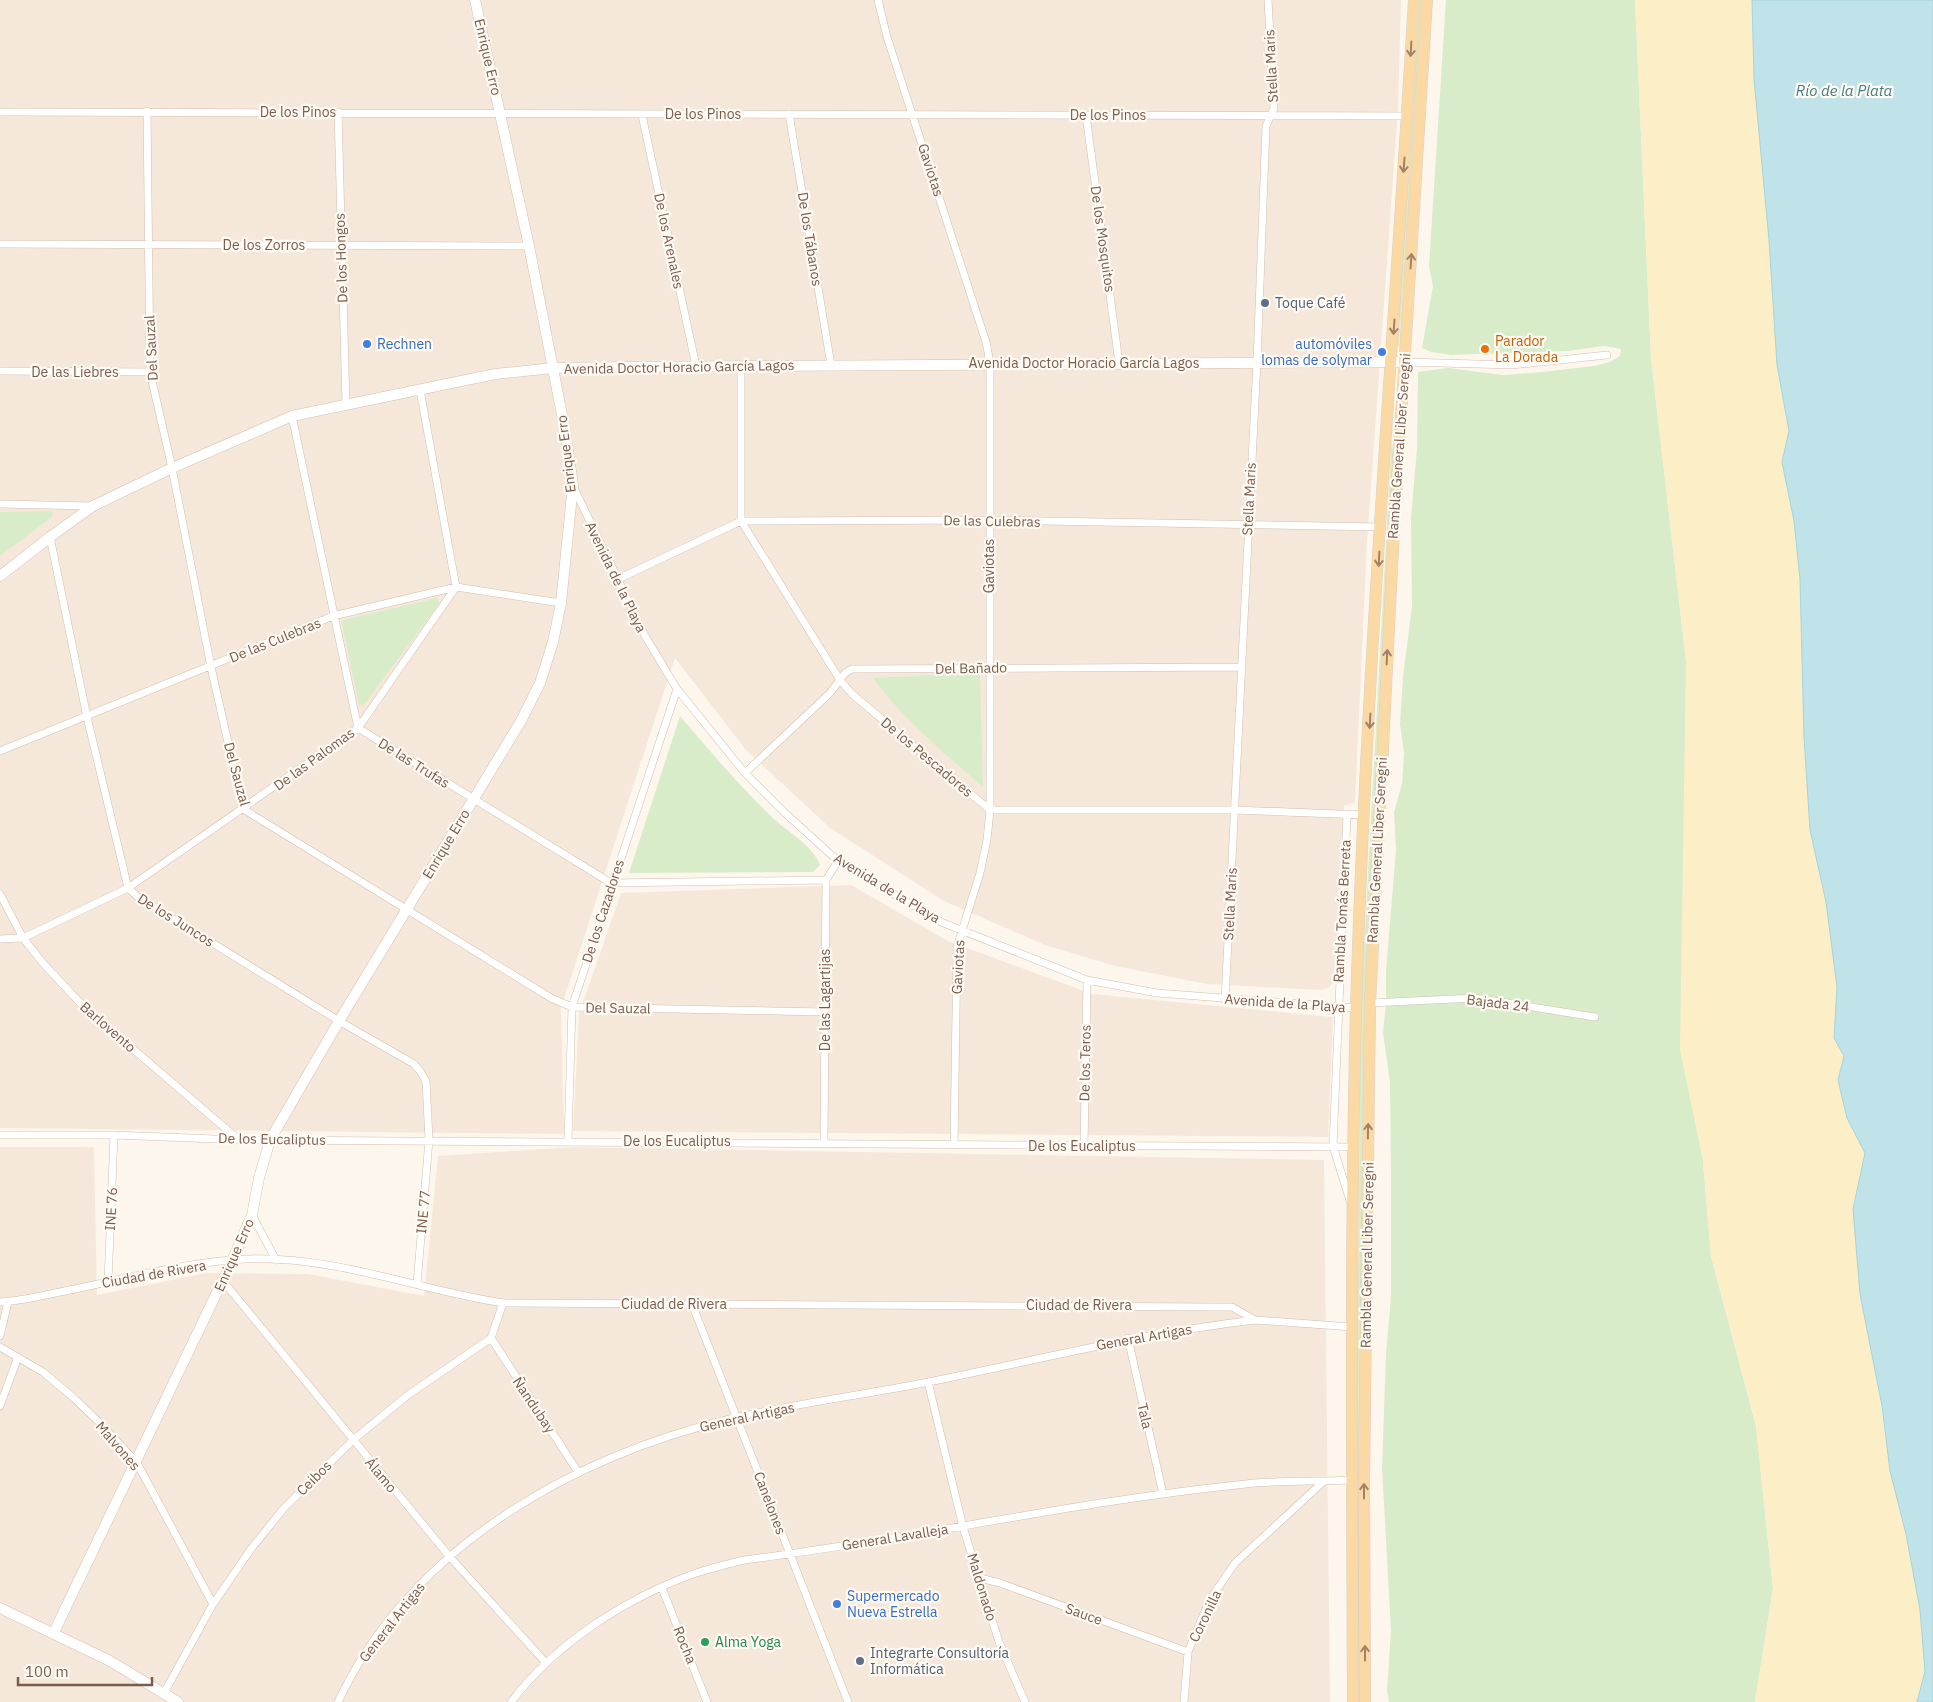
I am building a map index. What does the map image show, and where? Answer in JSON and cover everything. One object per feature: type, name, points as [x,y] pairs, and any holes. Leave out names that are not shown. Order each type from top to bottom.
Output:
[{"type":"main road","name":"Rambla General Liber Seregni","points":[[1352,1702],[1352,1327],[1356,1008],[1381,527],[1414,0]]},
{"type":"main road","name":"Rambla General Liber Seregni","points":[[1365,1702],[1364,1480],[1370,1003],[1379,804],[1427,0]]},
{"type":"street","name":"Enrique Erro","points":[[54,1632],[137,1463],[232,1261],[252,1215],[259,1178],[270,1140],[339,1021],[521,721],[540,682],[553,642],[561,604],[573,485],[565,430],[529,246],[475,0]]},
{"type":"street","name":"Gaviotas","points":[[878,0],[887,37],[986,342],[990,363],[990,810],[988,840],[957,947],[954,1144]]},
{"type":"street","name":"Stella Maris","points":[[1225,1000],[1247,526],[1257,361],[1266,126],[1274,108],[1268,0]]},
{"type":"street","name":"Del Sauzal","points":[[147,111],[150,372],[172,468],[211,667],[243,809],[551,998],[572,1008],[825,1012]]},
{"type":"street","name":"De los Pinos","points":[[0,112],[1407,116]]},
{"type":"street","name":"De los Hongos","points":[[338,112],[346,404]]},
{"type":"street","name":"De los Arenales","points":[[642,114],[696,366]]},
{"type":"street","name":"De los Tábanos","points":[[789,114],[831,365]]},
{"type":"street","name":"De los Mosquitos","points":[[1086,115],[1119,363]]},
{"type":"street","name":"De los Zorros","points":[[0,244],[529,246]]},
{"type":"street","points":[[1405,362],[1512,365],[1607,355]]},
{"type":"street","name":"Avenida Doctor Horacio García Lagos","points":[[0,576],[94,506],[172,468],[292,416],[495,374],[553,368],[696,366],[1257,361],[1405,362]]},
{"type":"street","points":[[741,366],[741,521]]},
{"type":"street","name":"De las Liebres","points":[[0,371],[150,372]]},
{"type":"street","points":[[420,390],[456,587]]},
{"type":"street","points":[[292,416],[358,728]]},
{"type":"street","name":"Avenida de la Playa","points":[[573,485],[616,580],[645,636],[677,689],[745,772],[785,813],[838,861],[926,913],[961,931],[1087,980],[1157,993],[1225,1000],[1356,1008]]},
{"type":"street","points":[[0,504],[94,506]]},
{"type":"street","name":"De las Culebras","points":[[616,580],[741,521],[989,520],[1381,527]]},
{"type":"street","name":"De los Pescadores","points":[[741,521],[840,680],[852,694],[990,810]]},
{"type":"street","name":"De los Juncos","points":[[50,537],[87,717],[128,888],[138,897],[339,1021],[414,1064],[426,1081],[429,1140]]},
{"type":"street","name":"De las Culebras","points":[[0,751],[333,616],[456,587],[561,604]]},
{"type":"street","name":"De las Palomas","points":[[0,939],[23,938],[128,888],[358,728],[456,587]]},
{"type":"street","name":"Del Bañado","points":[[745,772],[830,693],[844,673],[852,669],[1240,667]]},
{"type":"street","name":"De los Cazadores","points":[[568,1140],[572,1008],[611,883],[677,689]]},
{"type":"street","name":"De las Trufas","points":[[358,728],[611,883]]},
{"type":"street","points":[[990,810],[1234,810],[1365,815]]},
{"type":"street","name":"Rambla Tomás Berreta","points":[[1347,814],[1333,1146],[1354,1214]]},
{"type":"street","points":[[611,883],[826,880],[838,861]]},
{"type":"street","name":"De las Lagartijas","points":[[824,1142],[826,880]]},
{"type":"street","name":"Barlovento","points":[[0,894],[23,938],[42,962],[83,1006],[240,1140]]},
{"type":"street","name":"De los Teros","points":[[1084,1146],[1087,980]]},
{"type":"street","name":"Bajada 24","points":[[1370,1003],[1475,998],[1595,1017]]},
{"type":"street","name":"De los Eucaliptus","points":[[0,1135],[114,1135],[240,1140],[568,1140],[1084,1146],[1354,1146]]},
{"type":"street","name":"INE 76","points":[[108,1282],[114,1135]]},
{"type":"street","name":"INE 77","points":[[417,1284],[429,1140]]},
{"type":"street","points":[[252,1215],[276,1260]]},
{"type":"street","name":"Ciudad de Rivera","points":[[0,1302],[232,1261],[276,1260],[330,1266],[417,1284],[466,1297],[503,1303],[1232,1307],[1255,1320],[1352,1327]]},
{"type":"street","name":"Álamo","points":[[223,1281],[449,1556],[546,1663]]},
{"type":"street","points":[[0,1336],[8,1302]]},
{"type":"street","points":[[491,1338],[503,1303]]},
{"type":"street","name":"Canelones","points":[[692,1304],[848,1702]]},
{"type":"street","name":"General Artigas","points":[[338,1702],[349,1680],[376,1639],[409,1596],[449,1556],[547,1488],[578,1472],[684,1431],[736,1417],[928,1382],[1128,1338],[1255,1320]]},
{"type":"street","name":"Ceibos","points":[[164,1694],[213,1604],[251,1549],[284,1508],[353,1440],[408,1395],[491,1338]]},
{"type":"street","name":"Ñandubay","points":[[491,1338],[578,1472]]},
{"type":"street","name":"Tala","points":[[1128,1338],[1163,1494]]},
{"type":"street","name":"Malvones","points":[[0,1347],[43,1372],[103,1426],[137,1463],[213,1604]]},
{"type":"street","points":[[0,1406],[18,1357]]},
{"type":"street","name":"Maldonado","points":[[928,1382],[963,1527],[999,1642],[1025,1702]]},
{"type":"street","name":"General Lavalleja","points":[[511,1702],[530,1676],[602,1620],[662,1588],[696,1573],[744,1560],[1163,1494],[1292,1480],[1323,1482],[1352,1480]]},
{"type":"street","name":"Coronilla","points":[[1184,1702],[1188,1652],[1209,1601],[1235,1563],[1323,1482]]},
{"type":"street","name":"Sauce","points":[[980,1578],[1000,1583],[1188,1652]]},
{"type":"street","name":"Rocha","points":[[662,1588],[707,1702]]},
{"type":"street","points":[[0,1608],[54,1632],[110,1661],[178,1702]]},
{"type":"shaded area","points":[[0,0],[1401,0],[1398,108],[1367,542],[1355,802],[1344,806],[1335,979],[1329,988],[1320,990],[1207,984],[1115,966],[1045,945],[944,901],[830,828],[746,750],[675,658],[561,1008],[564,1134],[0,1128]]},
{"type":"shaded area","points":[[851,885],[948,941],[1092,994],[1333,1017],[1328,1137],[573,1131],[579,1014],[621,893]]},
{"type":"shaded area","points":[[0,1147],[94,1147],[97,1295],[206,1273],[308,1274],[424,1296],[438,1156],[574,1147],[1324,1160],[1330,1702],[0,1702]]},
{"type":"green space","points":[[1418,0],[1422,0],[1399,347],[1397,345]]},
{"type":"green space","points":[[1446,0],[1635,0],[1651,358],[1686,661],[1703,1161],[1711,1256],[1756,1426],[1773,1589],[1755,1702],[1389,1702],[1387,1691],[1391,1631],[1382,1467],[1386,1354],[1391,1296],[1391,1175],[1390,1082],[1383,1033],[1396,850],[1394,812],[1402,784],[1404,753],[1400,724],[1403,677],[1412,606],[1411,518],[1417,449],[1418,372],[1448,368],[1503,375],[1542,372],[1594,366],[1610,362],[1620,356],[1621,349],[1604,346],[1567,351],[1451,355],[1431,352],[1422,348],[1433,286],[1429,266]]},
{"type":"green space","points":[[1395,375],[1392,442],[1394,461],[1365,1003],[1360,1702],[1356,1702],[1356,1459],[1361,1003]]},
{"type":"green space","points":[[53,511],[52,517],[0,556],[0,512]]},
{"type":"green space","points":[[437,598],[439,604],[363,706],[359,705],[342,623],[344,620]]},
{"type":"green space","points":[[980,673],[983,787],[911,722],[873,678]]},
{"type":"green space","points":[[680,716],[749,794],[774,819],[812,851],[820,865],[813,872],[629,873]]},
{"type":"sand","points":[[1635,0],[1752,0],[1754,79],[1769,240],[1777,365],[1789,431],[1782,462],[1794,521],[1800,579],[1804,737],[1810,830],[1826,902],[1837,988],[1834,1038],[1844,1056],[1838,1080],[1847,1118],[1865,1153],[1853,1209],[1890,1471],[1906,1534],[1920,1610],[1925,1671],[1917,1702],[1755,1702],[1773,1589],[1756,1426],[1711,1256],[1703,1161],[1680,1050],[1686,661],[1651,358]]},
{"type":"water","name":"Río de la Plata","points":[[1752,0],[1933,0],[1933,1702],[1917,1702],[1925,1671],[1920,1610],[1906,1534],[1890,1471],[1882,1406],[1860,1294],[1853,1209],[1865,1153],[1847,1118],[1838,1080],[1844,1056],[1834,1038],[1837,987],[1826,902],[1810,830],[1804,737],[1800,579],[1794,521],[1782,462],[1789,431],[1777,365],[1769,240],[1754,79]]},
{"type":"place","name":"Toque Café","points":[[1265,303]]},
{"type":"place","name":"Rechnen","points":[[367,344]]},
{"type":"place","name":"Parador La Dorada","points":[[1485,349]]},
{"type":"place","name":"automóviles lomas de solymar","points":[[1382,352]]},
{"type":"place","name":"Supermercado Nueva Estrella","points":[[837,1604]]},
{"type":"place","name":"Alma Yoga","points":[[705,1642]]},
{"type":"place","name":"Integrarte Consultoría Informática","points":[[860,1661]]}]
